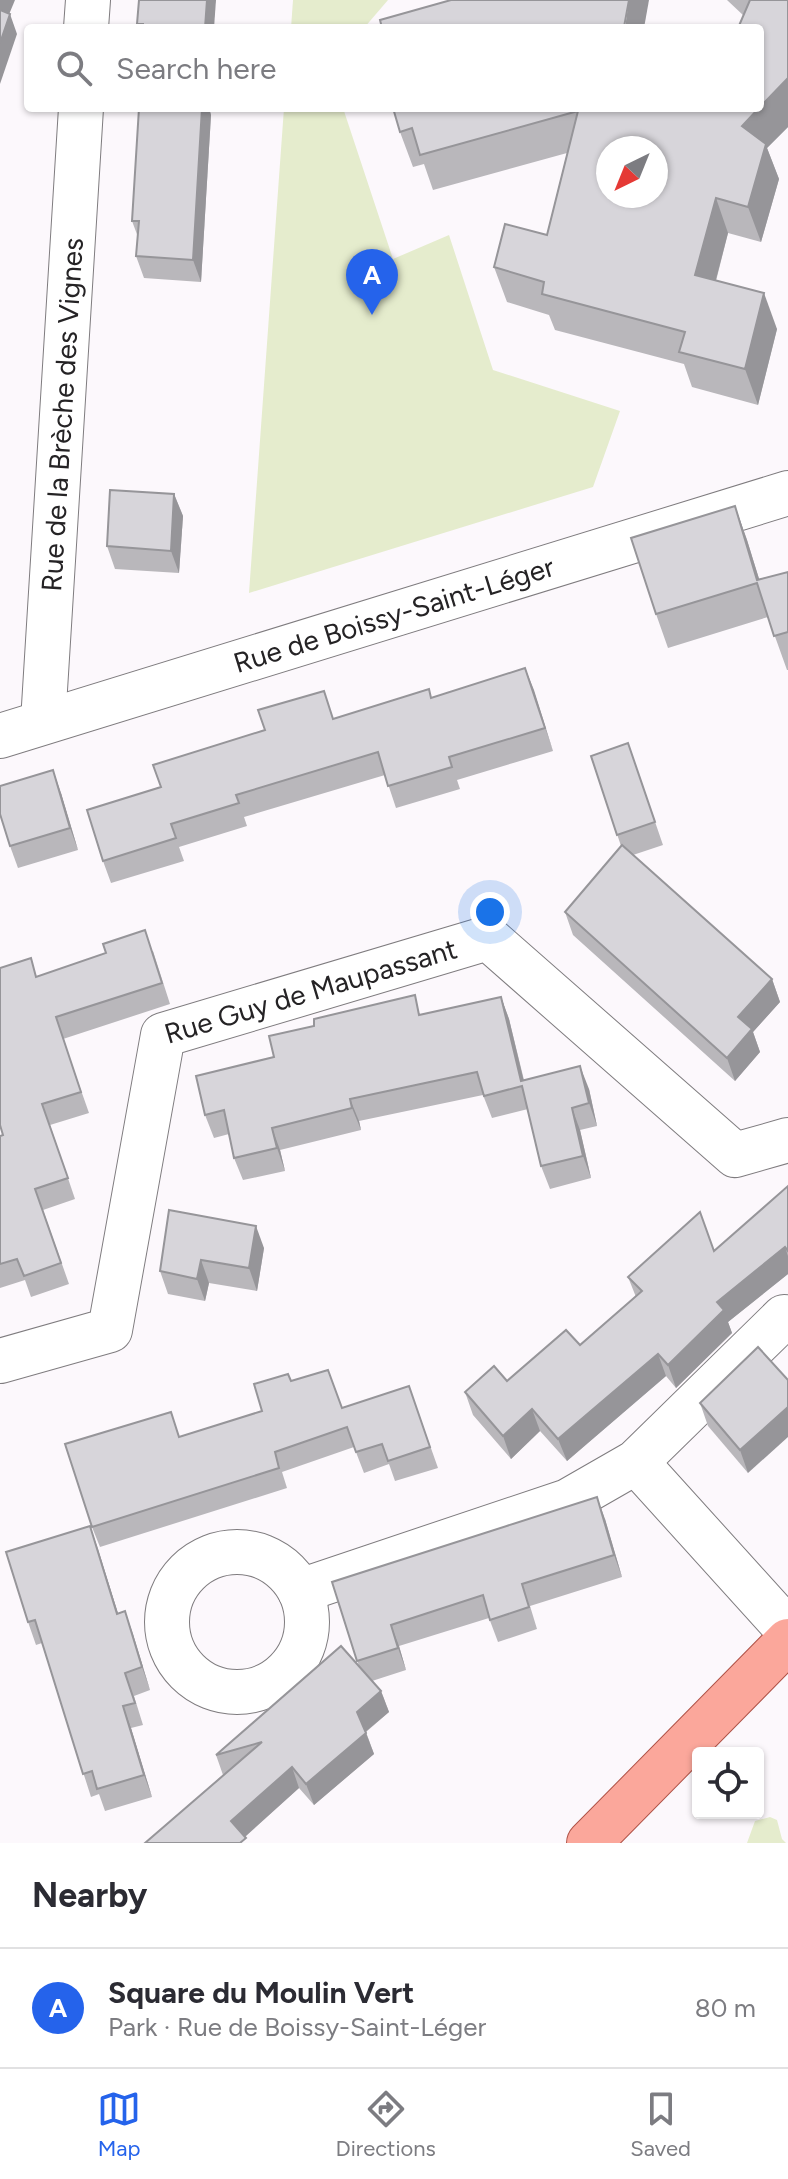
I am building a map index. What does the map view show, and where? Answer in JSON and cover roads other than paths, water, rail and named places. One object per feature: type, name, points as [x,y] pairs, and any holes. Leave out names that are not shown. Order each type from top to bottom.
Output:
[{"type":"main road","points":[[589,1843],[788,1641]]},
{"type":"street","points":[[86,24],[88,0]]},
{"type":"street","name":"Rue de la Brèche des Vignes","points":[[43,722],[81,112]]},
{"type":"street","name":"Rue de Boissy-Saint-Léger","points":[[0,736],[788,493]]},
{"type":"street","name":"Rue Guy de Maupassant","points":[[0,1361],[110,1330],[163,1035],[488,938],[735,1155],[788,1140]]},
{"type":"street","points":[[300,1591],[568,1501],[636,1462],[784,1317]]},
{"type":"street","points":[[636,1462],[788,1630]]},
{"type":"place","name":"Square du Moulin Vert","points":[[372,315]]}]
